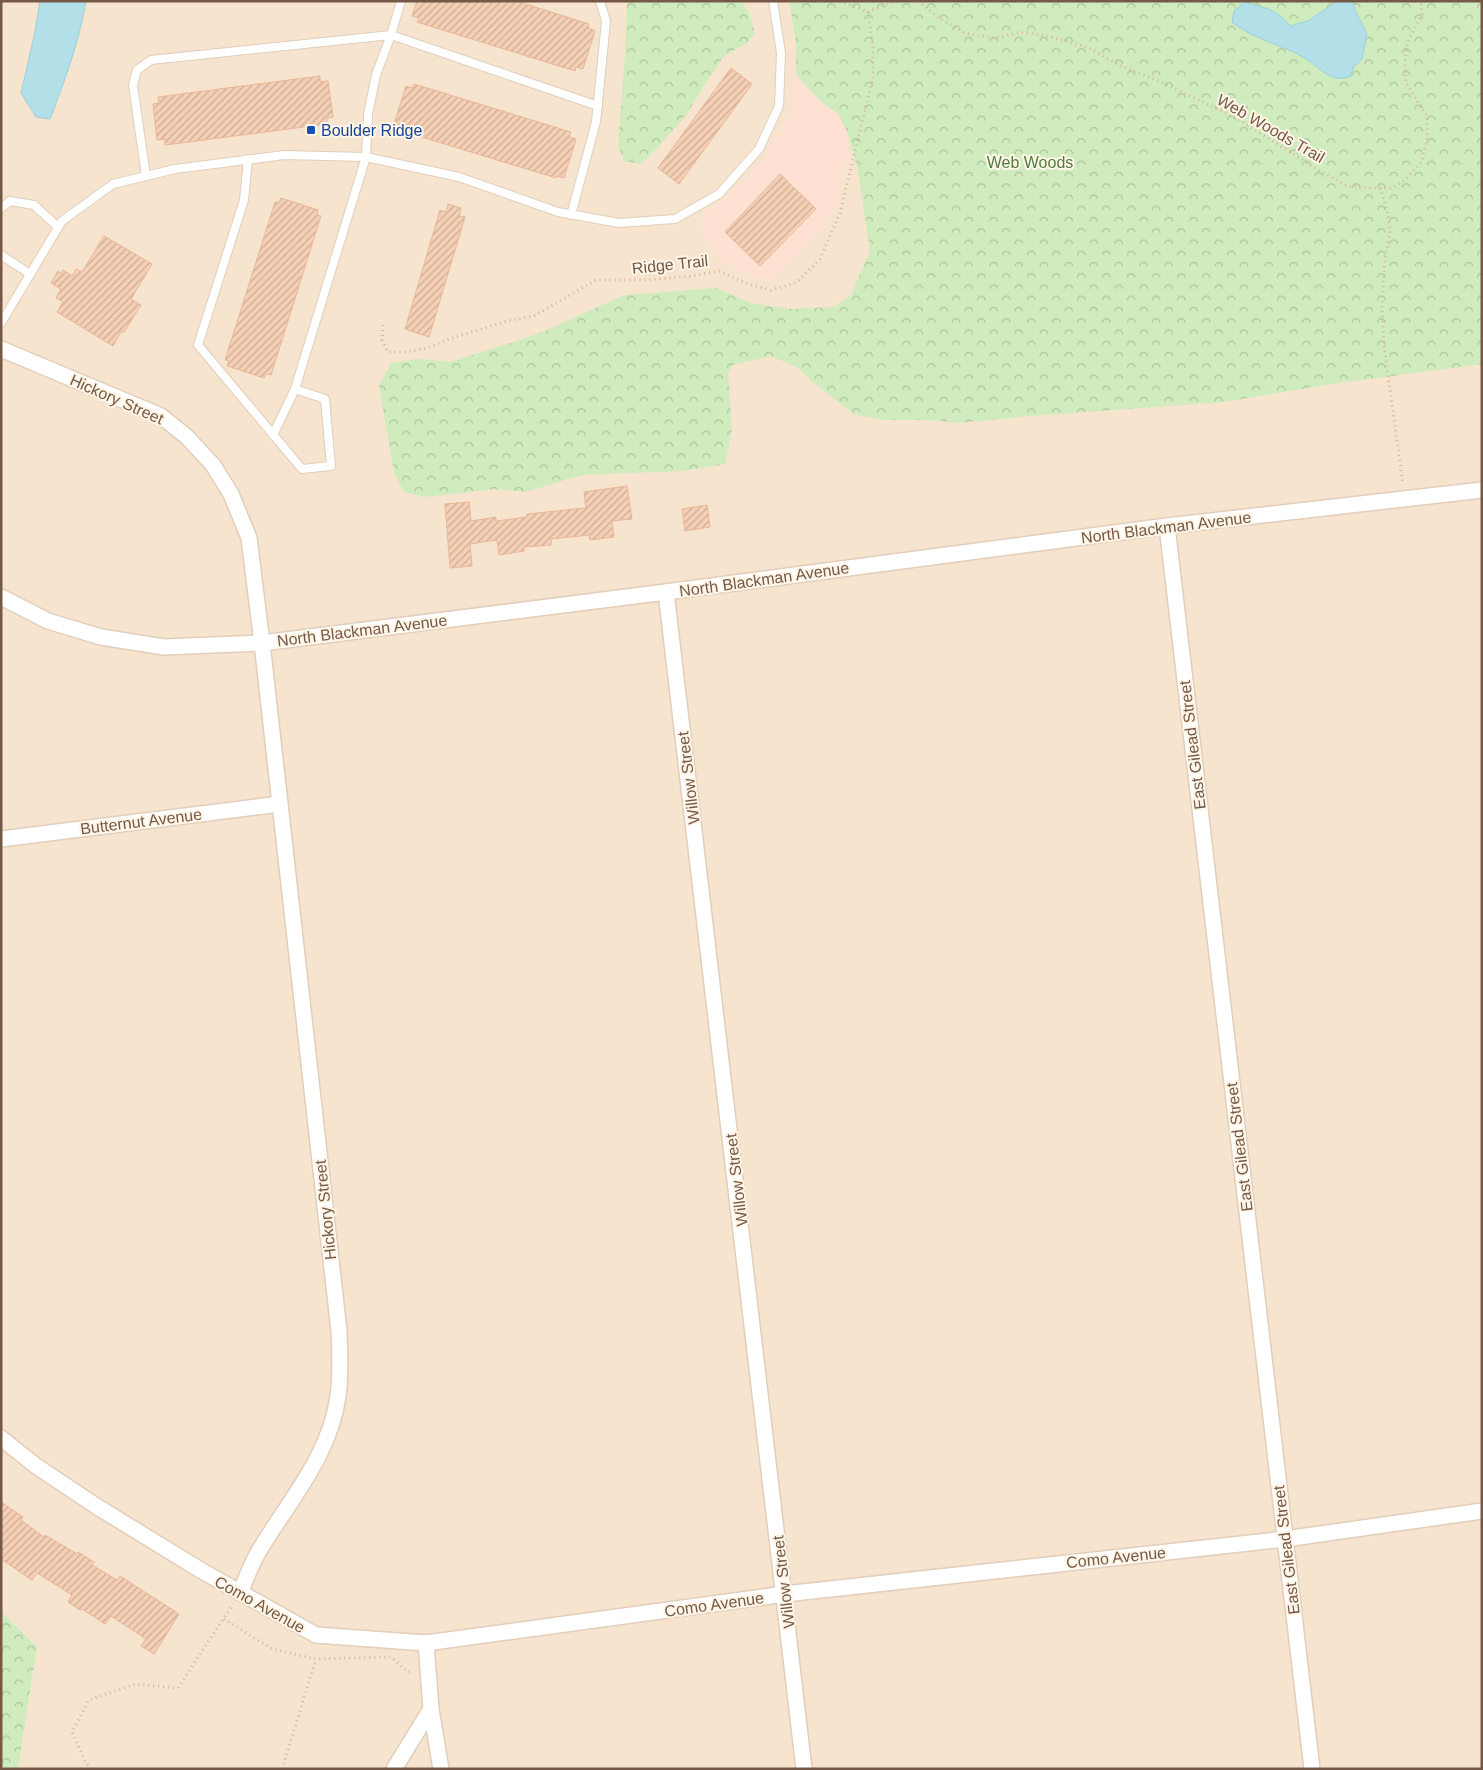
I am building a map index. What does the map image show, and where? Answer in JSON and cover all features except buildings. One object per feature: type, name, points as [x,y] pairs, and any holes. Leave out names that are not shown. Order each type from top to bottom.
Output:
[{"type":"street","name":"Hickory Street","points":[[1,349],[161,416],[187,437],[213,465],[231,494],[249,538],[339,1331],[340,1373],[338,1397],[327,1436],[315,1464],[258,1553],[240,1593]]},
{"type":"street","name":"North Blackman Avenue","points":[[1,597],[48,621],[101,637],[164,647],[262,643],[1167,526],[1482,490]]},
{"type":"street","name":"East Gilead Street","points":[[1167,526],[1312,1769]]},
{"type":"street","name":"Willow Street","points":[[666,592],[785,1594],[804,1769]]},
{"type":"street","name":"Butternut Avenue","points":[[1,839],[280,804]]},
{"type":"street","name":"Como Avenue","points":[[1,1438],[36,1466],[96,1506],[240,1593],[316,1636],[426,1643],[785,1594],[1285,1538],[1482,1511]]},
{"type":"street","points":[[426,1643],[431,1709],[441,1769]]},
{"type":"street","points":[[394,1769],[431,1709]]},
{"type":"lane","points":[[273,435],[295,390],[366,157],[368,114],[376,75],[401,1]]},
{"type":"lane","points":[[571,215],[596,122],[606,21],[600,1]]},
{"type":"lane","points":[[1,323],[62,221],[114,184],[175,169],[284,155],[366,157],[459,177],[571,215],[619,223],[675,219],[719,194],[759,149],[779,106],[781,53],[772,1]]},
{"type":"lane","points":[[146,176],[133,85],[137,70],[152,60],[391,35],[598,106]]},
{"type":"lane","points":[[248,159],[244,200],[198,344],[302,469],[331,466],[325,399],[295,390]]},
{"type":"lane","points":[[1,208],[10,201],[34,206],[58,227]]},
{"type":"lane","points":[[1,255],[30,274]]},
{"type":"lane","points":[[17,266],[23,286]]},
{"type":"path","points":[[840,1],[868,12],[894,1]]},
{"type":"path","name":"Web Woods Trail","points":[[918,1],[939,18],[965,32],[994,38],[1023,32],[1052,37],[1089,48],[1122,66],[1161,82],[1236,118],[1347,186],[1380,188],[1392,188],[1405,180],[1422,161],[1427,139],[1427,116],[1406,83],[1405,62],[1407,43],[1422,14],[1421,1]]},
{"type":"path","name":"Ridge Trail","points":[[383,325],[382,340],[388,352],[407,352],[427,348],[507,321],[534,316],[596,280],[648,280],[719,271],[748,284],[771,290],[796,282],[820,260],[840,213],[873,78],[873,46],[868,12]]},
{"type":"path","points":[[1380,188],[1387,209],[1390,233],[1385,259],[1382,308],[1384,346],[1406,498]]},
{"type":"path","points":[[91,1769],[84,1761],[72,1732],[89,1700],[136,1684],[178,1688],[240,1593]]},
{"type":"path","points":[[282,1769],[316,1659]]},
{"type":"shaded area","points":[[1,1],[845,1],[1482,274],[1482,1769],[18,1769],[37,1647],[1,1611]],"holes":[[[797,76],[820,101],[847,155],[840,178],[835,211],[703,214],[731,193],[758,167],[794,106]]]},
{"type":"shaded area","points":[[796,75],[820,101],[838,114],[847,131],[847,155],[840,178],[835,211],[771,282],[743,273],[722,260],[701,234],[703,214],[731,193],[758,167],[794,106]]},
{"type":"green space","points":[[627,1],[741,1],[749,13],[755,33],[746,44],[725,55],[687,114],[641,164],[624,161],[618,145]]},
{"type":"green space","name":"Web Woods","points":[[789,1],[1482,1],[1482,364],[1332,384],[1224,402],[960,423],[926,420],[881,420],[854,414],[821,389],[798,368],[771,356],[733,365],[728,372],[732,429],[725,464],[682,471],[582,475],[525,492],[495,489],[425,497],[404,492],[394,473],[379,386],[391,363],[419,359],[451,362],[540,333],[624,295],[717,288],[750,303],[794,309],[834,307],[851,295],[870,251],[858,170],[847,131],[838,114],[820,101],[796,75],[796,42]]},
{"type":"green space","points":[[1,1611],[37,1647],[18,1769],[1,1769]]},
{"type":"water","points":[[40,1],[86,1],[75,46],[50,119],[36,117],[21,93]]},
{"type":"water","points":[[1337,1],[1353,1],[1355,10],[1367,34],[1362,59],[1353,68],[1351,76],[1346,78],[1338,78],[1323,72],[1294,52],[1249,33],[1232,22],[1234,11],[1245,2],[1275,12],[1290,26],[1308,21]]},
{"type":"place","name":"Boulder Ridge","points":[[311,130]]}]
